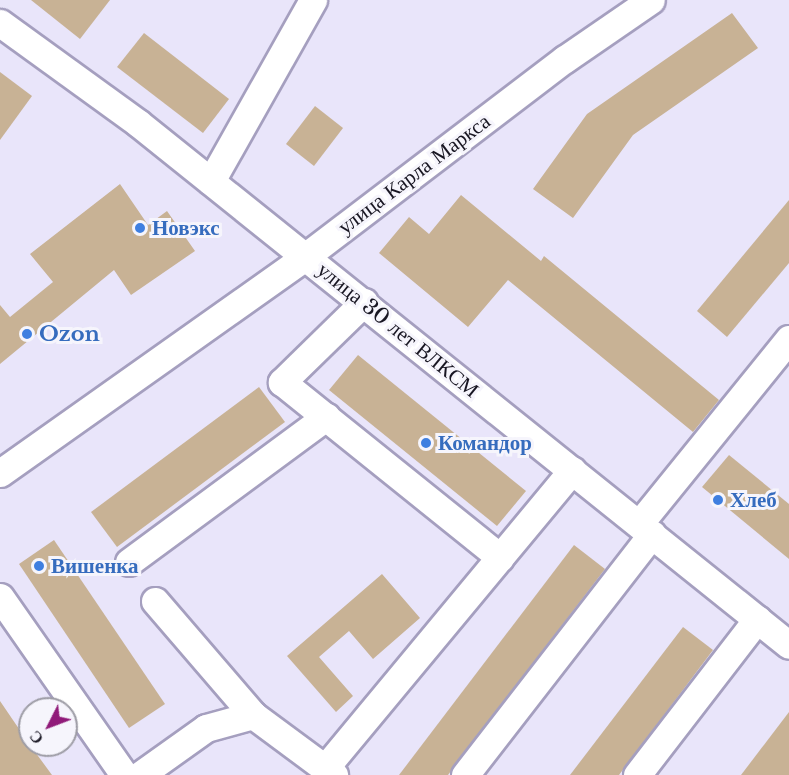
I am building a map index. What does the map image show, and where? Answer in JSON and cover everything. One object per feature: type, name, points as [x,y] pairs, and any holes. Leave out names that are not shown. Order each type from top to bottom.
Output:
[{"type":"street","points":[[211,181],[313,0]]},
{"type":"street","name":"улица Карла Маркса","points":[[0,473],[306,256],[565,58],[651,0]]},
{"type":"street","name":"улица 30 лет ВЛКСМ","points":[[0,23],[211,181],[789,645]]},
{"type":"street","points":[[364,302],[282,382],[500,557]]},
{"type":"street","points":[[465,775],[645,529],[789,339]]},
{"type":"street","points":[[129,562],[326,417]]},
{"type":"street","points":[[155,601],[254,715],[329,772],[572,470]]},
{"type":"street","points":[[0,597],[123,775]]},
{"type":"street","points":[[637,775],[757,619]]},
{"type":"street","points":[[140,775],[206,728],[254,715]]},
{"type":"building","points":[[31,0],[110,0],[80,39]]},
{"type":"building","points":[[732,13],[758,48],[633,135],[573,218],[533,189],[587,114]]},
{"type":"building","points":[[144,33],[229,99],[203,133],[117,67]]},
{"type":"building","points":[[0,72],[32,96],[0,140]]},
{"type":"building","points":[[315,106],[343,128],[314,166],[286,144]]},
{"type":"building","points":[[120,184],[148,225],[167,211],[195,251],[131,295],[114,270],[0,364],[0,305],[10,317],[53,282],[30,254]]},
{"type":"building","points":[[461,195],[541,261],[544,256],[719,400],[693,432],[508,280],[468,327],[379,253],[409,217],[429,234]]},
{"type":"building","points":[[789,200],[789,263],[727,337],[697,311]]},
{"type":"building","points":[[358,355],[526,491],[497,526],[329,390]]},
{"type":"building","points":[[259,387],[285,422],[117,547],[91,512]]},
{"type":"building","points":[[729,455],[789,504],[789,559],[702,487]]},
{"type":"building","points":[[54,540],[165,704],[129,728],[19,564]]},
{"type":"building","points":[[574,545],[605,569],[448,775],[399,775]]},
{"type":"building","points":[[382,574],[420,618],[373,659],[349,631],[319,657],[353,696],[336,712],[287,656]]},
{"type":"building","points":[[683,627],[713,650],[619,775],[570,775]]},
{"type":"building","points":[[0,701],[18,727],[18,757],[39,757],[52,775],[0,775]]},
{"type":"building","points":[[789,712],[789,775],[741,775]]},
{"type":"place","name":"Новэкс","points":[[140,228]]},
{"type":"place","name":"Ozon","points":[[27,334]]},
{"type":"place","name":"Командор","points":[[426,443]]},
{"type":"place","name":"Хлеб","points":[[718,500]]},
{"type":"place","name":"Вишенка","points":[[39,566]]}]
